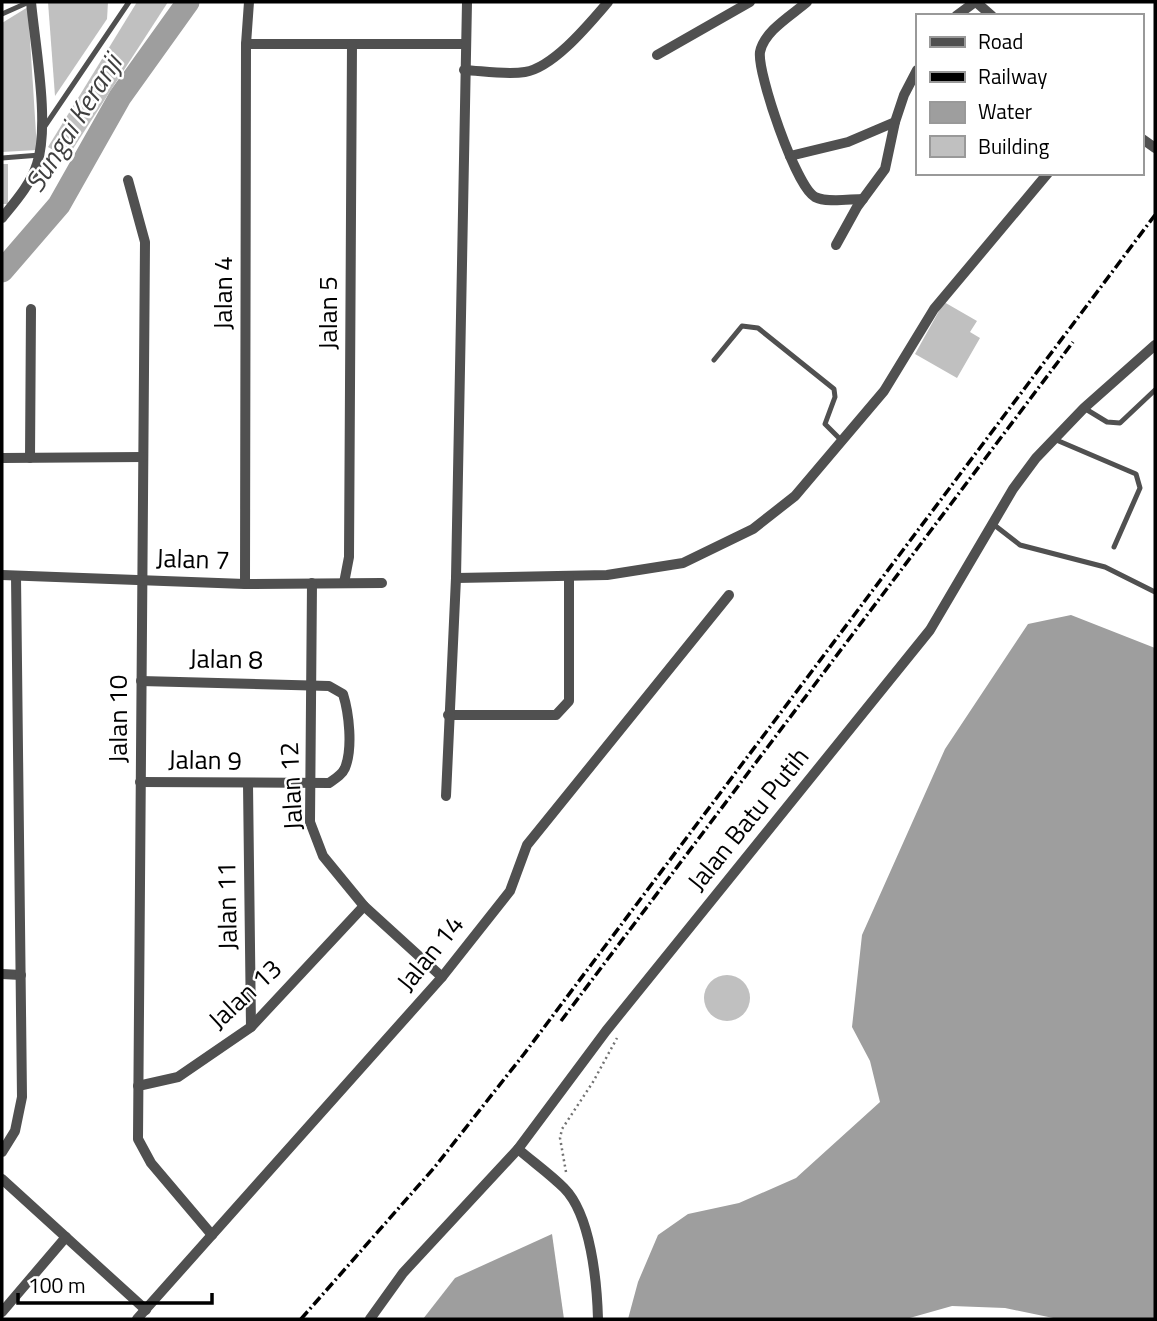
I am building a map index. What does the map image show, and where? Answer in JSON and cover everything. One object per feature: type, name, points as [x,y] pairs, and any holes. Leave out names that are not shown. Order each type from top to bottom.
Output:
[{"type":"street","points":[[2,218],[22,193],[37,167],[40,155],[41,132],[30,2]]},
{"type":"street","name":"Jalan 4","points":[[245,584],[246,44],[249,2]]},
{"type":"street","points":[[446,796],[456,578],[467,2]]},
{"type":"street","points":[[464,70],[523,72],[544,64],[574,38],[608,2]]},
{"type":"street","points":[[656,55],[750,2]]},
{"type":"street","points":[[807,2],[773,31],[763,44],[760,55],[770,98],[790,156],[808,192],[817,198],[863,199]]},
{"type":"street","points":[[960,14],[976,2],[990,14]]},
{"type":"street","points":[[246,44],[466,44]]},
{"type":"street","name":"Jalan 5","points":[[344,583],[349,557],[352,44]]},
{"type":"street","points":[[836,245],[863,199],[885,169],[895,122],[904,95],[916,72]]},
{"type":"street","points":[[790,156],[848,142],[895,122]]},
{"type":"street","points":[[456,578],[607,575],[683,563],[753,529],[795,496],[884,391],[934,309],[1046,175]]},
{"type":"street","name":"Jalan 10","points":[[128,180],[145,242],[138,1139],[151,1163],[212,1235]]},
{"type":"street","points":[[30,458],[31,309]]},
{"type":"street","name":"Jalan Batu Putih","points":[[370,1319],[403,1273],[518,1149],[606,1031],[930,630],[1036,457],[1084,408],[1155,345]]},
{"type":"street","points":[[2,457],[143,457]]},
{"type":"street","name":"Jalan 7","points":[[2,575],[245,584],[382,583]]},
{"type":"street","points":[[2,1152],[20,1117],[16,576]]},
{"type":"street","points":[[448,715],[556,715],[565,709],[569,701],[569,577]]},
{"type":"street","name":"Jalan 12","points":[[312,583],[310,822],[323,856],[364,906],[442,977]]},
{"type":"street","name":"Jalan 14","points":[[137,1319],[442,977],[510,891],[527,845],[729,595]]},
{"type":"street","name":"Jalan 8","points":[[141,681],[311,684],[329,686],[343,694],[348,736],[347,765],[343,772],[329,783],[311,785]]},
{"type":"street","name":"Jalan 9","points":[[140,782],[311,785]]},
{"type":"street","name":"Jalan 11","points":[[248,784],[251,1027]]},
{"type":"street","name":"Jalan 13","points":[[138,1086],[178,1077],[251,1027],[364,906]]},
{"type":"street","points":[[2,974],[21,975]]},
{"type":"street","points":[[518,1149],[566,1190],[580,1218],[591,1252],[598,1319]]},
{"type":"street","points":[[2,1178],[146,1310]]},
{"type":"street","points":[[2,1312],[66,1237]]},
{"type":"lane","points":[[2,14],[30,2]]},
{"type":"lane","points":[[41,132],[129,2]]},
{"type":"lane","points":[[2,158],[40,155]]},
{"type":"lane","points":[[714,360],[736,330],[742,326],[758,328],[834,388],[835,397],[825,424],[842,441]]},
{"type":"lane","points":[[1084,408],[1107,422],[1120,423],[1155,390]]},
{"type":"lane","points":[[1054,439],[1136,474],[1140,488],[1114,547]]},
{"type":"lane","points":[[993,524],[1020,545],[1105,567],[1155,592]]},
{"type":"path","points":[[568,1178],[560,1138],[562,1129],[622,1030]]},
{"type":"water","points":[[1071,615],[1155,648],[1155,1319],[1058,1319],[1005,1308],[952,1306],[906,1319],[628,1319],[638,1282],[658,1235],[688,1214],[739,1203],[796,1178],[880,1102],[870,1061],[852,1027],[862,935],[945,749],[1028,624]]},
{"type":"water","points":[[552,1234],[564,1319],[423,1319],[455,1278]]},
{"type":"building","points":[[48,2],[108,2],[107,19],[55,96]]},
{"type":"building","points":[[137,2],[168,2],[67,158],[48,147]]},
{"type":"building","points":[[28,7],[37,150],[2,152],[2,23]]},
{"type":"building","points":[[2,164],[8,164],[8,204],[2,204]]},
{"type":"building","points":[[944,302],[977,321],[970,332],[980,338],[957,378],[915,354]]},
{"type":"building","points":[[727,975],[744,981],[750,998],[744,1015],[727,1021],[710,1015],[704,998],[710,981]]},
{"type":"waterway","name":"Sungai Keranji","points":[[2,271],[59,205],[120,97],[188,2]]},
{"type":"railway","points":[[301,1319],[434,1168],[524,1054],[1155,215]]},
{"type":"railway","points":[[561,1021],[1073,342]]}]
